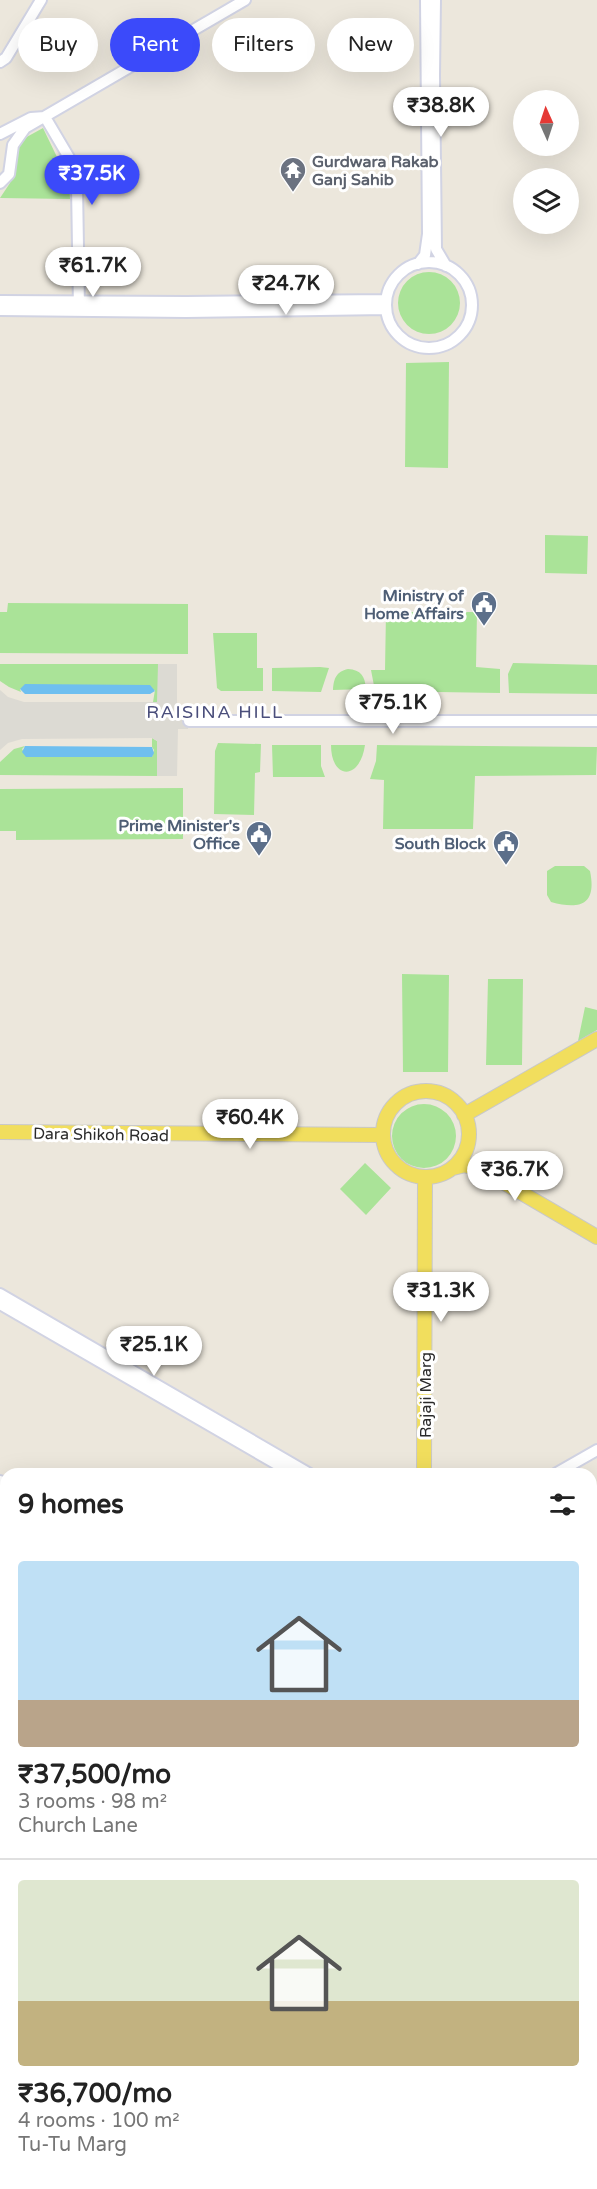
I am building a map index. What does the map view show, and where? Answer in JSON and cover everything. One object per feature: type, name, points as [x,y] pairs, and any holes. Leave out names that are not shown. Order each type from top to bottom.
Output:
[{"type":"main road","points":[[465,1115],[597,1039]]},
{"type":"main road","points":[[597,1233],[478,1161],[469,1142],[465,1115],[452,1098],[427,1091],[415,1092],[404,1096],[387,1113],[382,1135],[386,1154],[407,1174],[425,1178],[465,1165],[484,1172],[597,1237]]},
{"type":"main road","name":"Dara Shikoh Road","points":[[0,1132],[382,1135]]},
{"type":"main road","points":[[453,1168],[460,1161],[469,1142]]},
{"type":"main road","name":"Rajaji Marg","points":[[425,1178],[426,1468]]},
{"type":"street","points":[[0,62],[6,58],[40,0]]},
{"type":"street","points":[[0,183],[9,174],[13,145],[25,128],[245,0]]},
{"type":"street","points":[[418,264],[425,255],[428,234],[426,0]]},
{"type":"street","points":[[435,0],[436,249],[446,266]]},
{"type":"street","points":[[0,134],[31,118],[45,117]]},
{"type":"street","points":[[45,117],[71,161],[77,186],[79,306]]},
{"type":"street","points":[[432,262],[446,266],[467,284],[472,301],[468,326],[447,345],[430,349],[412,345],[404,341],[391,327],[386,305],[389,288],[396,277],[406,269],[418,264],[432,262]]},
{"type":"street","points":[[0,301],[79,306],[386,305]]},
{"type":"street","points":[[0,310],[79,306]]},
{"type":"street","points":[[189,721],[597,721]]},
{"type":"street","points":[[0,1294],[300,1468]]},
{"type":"street","points":[[0,1304],[284,1468]]},
{"type":"street","points":[[566,1468],[597,1450]]},
{"type":"green space","points":[[43,128],[69,182],[70,199],[0,198],[10,183],[18,149],[23,139]]},
{"type":"green space","points":[[423,272],[435,272],[451,281],[458,291],[460,303],[458,315],[451,325],[435,334],[423,334],[412,329],[403,320],[398,309],[398,297],[403,286],[412,277]]},
{"type":"green space","points":[[449,362],[448,468],[405,467],[406,363]]},
{"type":"green space","points":[[545,535],[588,536],[587,574],[545,573]]},
{"type":"green space","points":[[8,603],[188,604],[188,654],[0,653],[0,612],[7,612]]},
{"type":"green space","points":[[386,612],[477,612],[476,667],[500,669],[500,693],[375,691],[371,670],[385,670]]},
{"type":"green space","points":[[213,633],[257,633],[257,668],[263,668],[263,691],[221,691],[217,688]]},
{"type":"green space","points":[[513,663],[597,665],[597,694],[509,693],[508,674]]},
{"type":"green space","points":[[0,664],[158,664],[158,702],[153,702],[155,690],[20,689],[21,692],[0,681]]},
{"type":"green space","points":[[272,668],[329,668],[321,692],[272,691]]},
{"type":"green space","points":[[348,669],[362,674],[366,689],[333,690],[336,676]]},
{"type":"green space","points":[[152,738],[157,741],[157,776],[0,775],[0,762],[14,749],[25,746],[22,749],[27,757],[152,757],[154,750]]},
{"type":"green space","points":[[218,743],[261,744],[260,772],[255,773],[254,815],[214,814],[215,751]]},
{"type":"green space","points":[[272,745],[321,745],[321,766],[325,777],[273,777]]},
{"type":"green space","points":[[331,745],[365,745],[358,765],[346,772],[340,770],[336,765],[332,757]]},
{"type":"green space","points":[[377,745],[597,747],[596,775],[475,776],[473,829],[383,829],[384,780],[370,779],[376,761]]},
{"type":"green space","points":[[183,788],[183,839],[16,840],[16,831],[0,831],[0,789]]},
{"type":"green space","points":[[555,866],[584,866],[590,871],[591,891],[584,902],[570,905],[551,902],[547,895],[547,871]]},
{"type":"green space","points":[[402,974],[449,975],[448,1072],[403,1072]]},
{"type":"green space","points":[[488,979],[523,979],[522,1065],[486,1065]]},
{"type":"green space","points":[[585,1007],[597,1010],[597,1030],[578,1041]]},
{"type":"green space","points":[[418,1104],[430,1104],[447,1113],[454,1124],[456,1136],[454,1148],[447,1159],[430,1168],[418,1168],[406,1163],[397,1154],[392,1142],[392,1130],[397,1118],[406,1109]]},
{"type":"green space","points":[[365,1163],[391,1188],[366,1215],[340,1189]]},
{"type":"shaded area","points":[[158,664],[177,664],[177,713],[189,713],[188,729],[178,729],[177,776],[157,776],[157,741],[152,738],[22,739],[8,743],[0,750],[0,690],[8,697],[24,702],[157,702]]},
{"type":"water","points":[[25,684],[150,685],[155,691],[150,694],[25,694],[20,689]]},
{"type":"water","points":[[25,746],[152,747],[154,753],[152,757],[26,757],[22,752]]},
{"type":"place","name":"Gurdwara Rakab Ganj Sahib","points":[[293,193]]},
{"type":"place","name":"Ministry of Home Affairs","points":[[484,627]]},
{"type":"place","name":"Prime Minister's Office","points":[[259,857]]},
{"type":"place","name":"South Block","points":[[506,866]]},
{"type":"district","name":"RAISINA HILL","points":[[215,712]]}]
